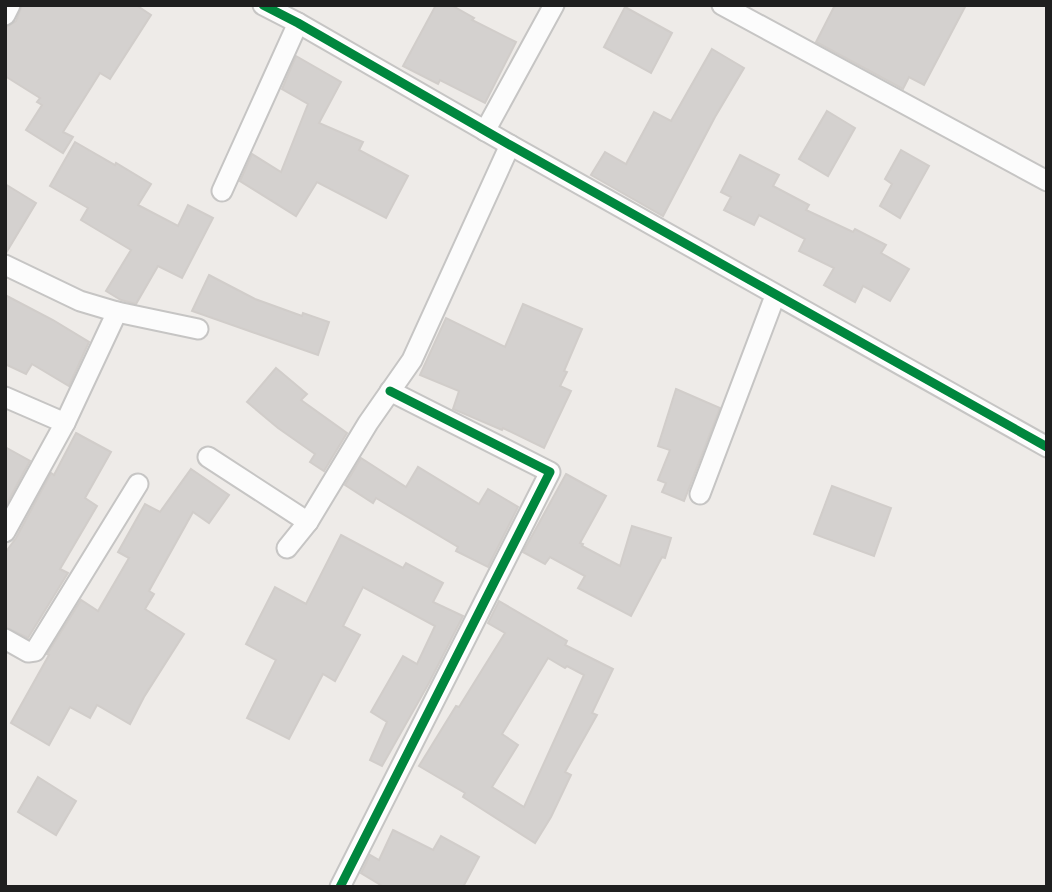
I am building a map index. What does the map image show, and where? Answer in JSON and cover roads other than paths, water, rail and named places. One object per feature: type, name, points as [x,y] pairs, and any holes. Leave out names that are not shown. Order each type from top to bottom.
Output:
[{"type":"street","points":[[5,15],[10,5]]},
{"type":"street","points":[[263,5],[1047,447]]},
{"type":"street","points":[[485,131],[554,5]]},
{"type":"street","points":[[722,5],[1047,181]]},
{"type":"street","points":[[222,191],[298,23]]},
{"type":"street","points":[[287,548],[308,522],[368,423],[412,360],[510,145]]},
{"type":"street","points":[[5,265],[80,301],[117,312],[198,329]]},
{"type":"street","points":[[700,494],[775,296]]},
{"type":"street","points":[[5,531],[65,423],[117,312]]},
{"type":"street","points":[[340,887],[550,472],[390,391]]},
{"type":"street","points":[[5,397],[65,423]]},
{"type":"street","points":[[208,457],[308,522]]},
{"type":"street","points":[[5,639],[27,652],[35,651],[138,484]]}]
